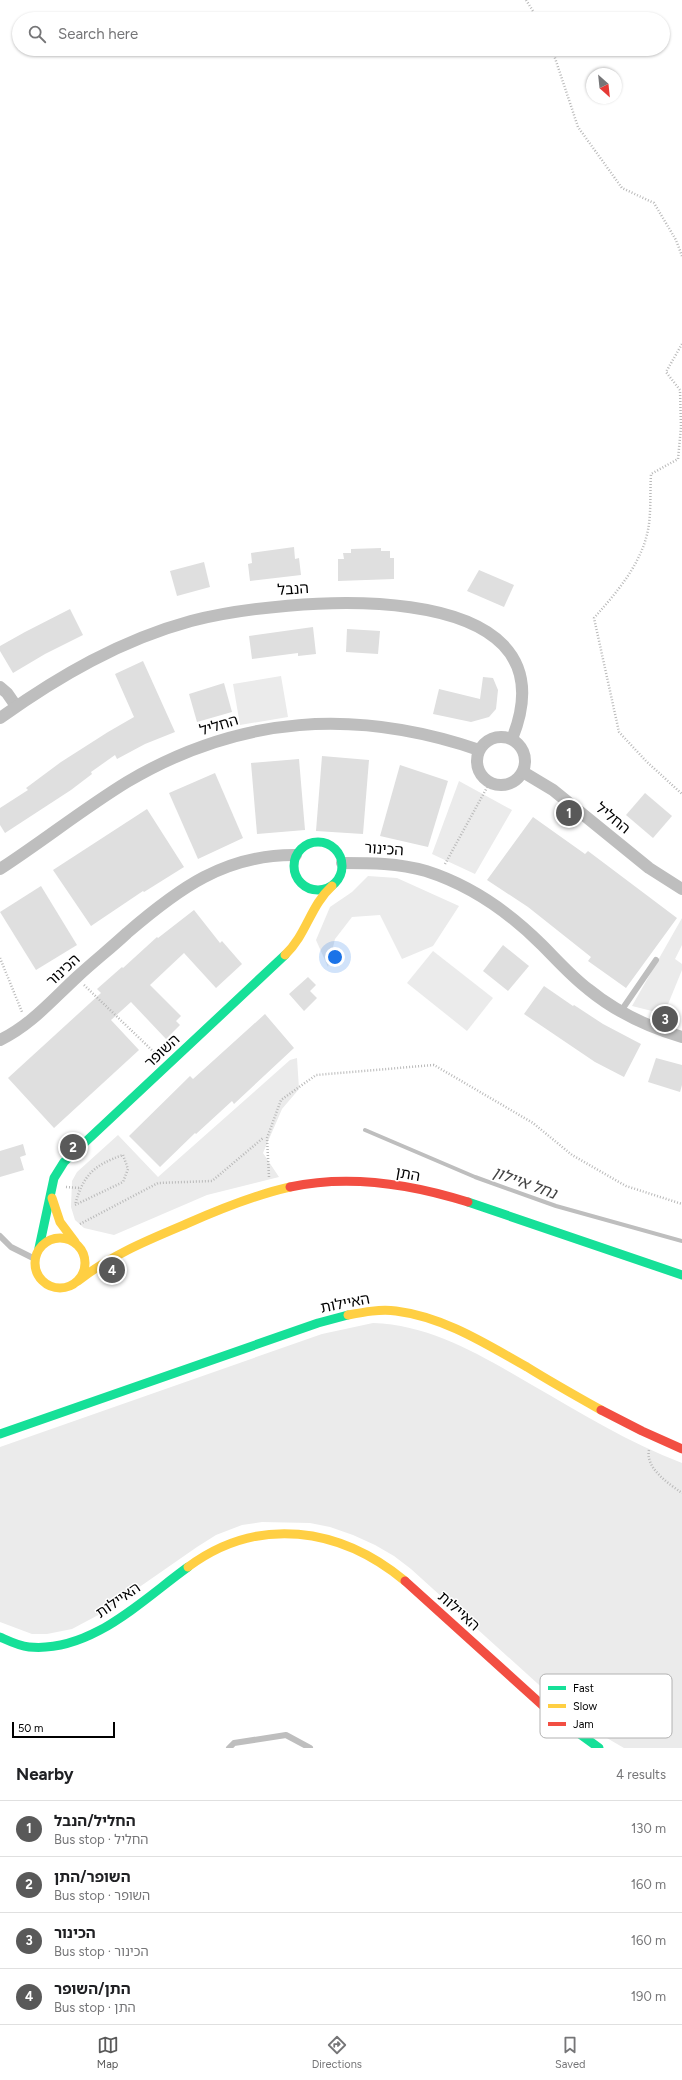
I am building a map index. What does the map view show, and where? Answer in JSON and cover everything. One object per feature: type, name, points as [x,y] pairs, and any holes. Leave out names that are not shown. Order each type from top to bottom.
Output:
[{"type":"street","name":"הנבל","points":[[0,718],[42,689],[113,649],[148,635],[231,612],[270,606],[311,603],[357,603],[400,606],[450,615],[476,624],[495,636],[506,647],[521,678],[523,695],[522,712],[512,739]]},
{"type":"street","points":[[0,687],[7,693],[16,706]]},
{"type":"street","name":"החליל","points":[[0,869],[128,782],[193,749],[266,728],[342,723],[421,733],[479,750]]},
{"type":"street","points":[[501,736],[512,739],[521,746],[524,753],[525,764],[523,772],[518,778],[508,784],[501,785],[490,782],[481,775],[477,768],[476,760],[479,750],[486,741],[494,737],[501,736]]},
{"type":"street","name":"החליל","points":[[523,772],[553,790],[649,868],[682,889]]},
{"type":"street","points":[[298,881],[306,888],[314,890],[325,890],[332,886],[341,874],[342,863],[335,849],[322,842],[306,844],[296,855],[293,870],[303,898]]},
{"type":"street","name":"הכינור","points":[[0,1040],[27,1024],[76,978],[157,907],[197,881],[224,867],[252,858],[296,855]]},
{"type":"street","name":"הכינור","points":[[342,863],[394,864],[438,876],[473,892],[503,911],[522,926],[588,990],[637,1020],[682,1037]]},
{"type":"street","name":"השופר","points":[[39,1248],[54,1178],[64,1162],[291,950],[303,936],[315,905],[332,886]]},
{"type":"street","points":[[303,936],[304,908]]},
{"type":"street","name":"התן","points":[[78,1281],[103,1261],[127,1249],[230,1205],[270,1192],[315,1182],[342,1181],[375,1183],[420,1190],[495,1210],[682,1275]]},
{"type":"street","name":"השופר","points":[[51,1194],[54,1211],[65,1232],[76,1244]]},
{"type":"street","points":[[56,1238],[68,1239],[76,1244],[83,1251],[86,1263],[84,1271],[78,1281],[64,1288],[48,1286],[37,1274],[35,1259],[39,1248],[48,1240],[56,1238]]},
{"type":"street","points":[[76,1244],[89,1248]]},
{"type":"street","name":"התן","points":[[104,1250],[127,1249]]},
{"type":"street","name":"האיילות","points":[[0,1434],[318,1322],[372,1310],[395,1311],[417,1315],[466,1333],[619,1420],[652,1437],[682,1449]]},
{"type":"street","name":"האיילות","points":[[0,1637],[30,1647],[48,1647],[76,1641],[89,1636],[109,1624],[204,1557],[222,1547],[246,1538],[263,1535],[289,1534],[326,1539],[370,1556],[403,1579],[540,1703]]},
{"type":"street","name":"האיילות","points":[[585,1738],[600,1748]]},
{"type":"lane","points":[[621,1011],[656,960]]},
{"type":"lane","points":[[0,1236],[11,1247],[35,1259]]},
{"type":"lane","points":[[229,1748],[234,1743],[286,1736],[310,1748]]},
{"type":"path","points":[[526,0],[534,12]]},
{"type":"path","points":[[554,56],[578,127],[622,188],[654,203],[676,240],[682,256]]},
{"type":"path","points":[[682,344],[666,372],[680,390],[681,427],[678,459],[651,474],[649,525],[640,553],[621,588],[594,618],[619,732],[646,761],[682,794]]},
{"type":"path","points":[[438,876],[490,782]]},
{"type":"path","points":[[0,958],[27,1024]]},
{"type":"path","points":[[76,978],[167,1065]]},
{"type":"path","points":[[270,1192],[267,1138],[281,1100],[316,1075],[434,1065],[533,1123],[572,1155],[626,1186],[682,1204]]},
{"type":"path","points":[[65,1232],[158,1183],[212,1181],[263,1138]]},
{"type":"path","points":[[123,1155],[128,1169],[123,1182],[75,1205],[80,1188],[87,1175],[106,1161],[123,1155]]},
{"type":"path","points":[[652,1437],[648,1456],[655,1470],[667,1482],[682,1493]]},
{"type":"shaded area","points":[[281,676],[288,717],[240,725],[233,684]]},
{"type":"shaded area","points":[[459,781],[512,810],[475,874],[432,854]]},
{"type":"shaded area","points":[[368,876],[397,878],[459,906],[433,946],[402,959],[380,915],[352,917],[335,939],[328,967],[316,940],[330,907],[352,892]]},
{"type":"shaded area","points":[[682,918],[682,945],[675,959],[682,964],[682,970],[664,1014],[632,1006]]},
{"type":"shaded area","points":[[433,951],[493,998],[467,1031],[407,983]]},
{"type":"shaded area","points":[[297,1058],[299,1089],[282,1109],[263,1153],[279,1177],[207,1195],[114,1235],[84,1228],[75,1220],[71,1207],[72,1181],[77,1172],[118,1135],[158,1177],[290,1060]]},
{"type":"shaded area","points":[[373,1323],[416,1329],[436,1336],[494,1363],[624,1437],[682,1463],[682,1748],[624,1748],[607,1738],[672,1738],[672,1674],[540,1674],[540,1686],[411,1569],[394,1556],[353,1535],[330,1527],[310,1523],[262,1522],[242,1525],[216,1535],[102,1613],[72,1629],[47,1634],[32,1634],[0,1622],[0,1447],[322,1334]]},
{"type":"building","points":[[294,547],[295,559],[299,558],[301,575],[250,581],[248,564],[252,563],[251,553]]},
{"type":"building","points":[[381,548],[381,551],[390,551],[390,558],[394,558],[394,579],[338,581],[338,559],[344,559],[343,553],[351,553],[351,549]]},
{"type":"building","points":[[204,562],[210,587],[177,596],[170,571]]},
{"type":"building","points":[[479,570],[514,585],[504,607],[467,591]]},
{"type":"building","points":[[70,609],[83,635],[45,654],[13,673],[0,651],[0,646]]},
{"type":"building","points":[[313,627],[316,654],[298,656],[298,653],[252,659],[249,636]]},
{"type":"building","points":[[347,629],[380,631],[378,654],[346,652]]},
{"type":"building","points":[[143,661],[175,732],[145,744],[117,759],[115,755],[91,772],[92,774],[71,790],[5,833],[0,825],[0,808],[28,790],[26,788],[61,762],[134,717],[115,674]]},
{"type":"building","points":[[483,677],[493,678],[498,690],[496,709],[489,717],[471,722],[433,714],[439,689],[480,699]]},
{"type":"building","points":[[224,683],[232,712],[197,722],[189,694]]},
{"type":"building","points":[[322,756],[369,760],[363,834],[316,831]]},
{"type":"building","points":[[299,759],[305,830],[257,834],[251,763]]},
{"type":"building","points":[[400,765],[448,781],[428,847],[380,836]]},
{"type":"building","points":[[215,773],[243,838],[198,859],[169,793]]},
{"type":"building","points":[[645,793],[672,816],[653,838],[626,815]]},
{"type":"building","points":[[147,809],[184,867],[144,892],[143,891],[91,926],[53,870]]},
{"type":"building","points":[[533,817],[585,854],[588,851],[677,918],[626,988],[588,961],[591,957],[528,907],[487,880]]},
{"type":"building","points":[[41,886],[77,945],[36,970],[0,912]]},
{"type":"building","points":[[194,910],[220,943],[222,941],[242,964],[216,988],[184,953],[150,985],[181,1016],[176,1021],[180,1025],[166,1039],[131,1002],[111,1020],[139,1050],[54,1128],[8,1078],[101,993],[97,989],[157,937],[158,938]]},
{"type":"building","points":[[503,945],[529,966],[508,991],[483,971]]},
{"type":"building","points":[[308,977],[316,985],[310,991],[317,998],[304,1011],[289,994]]},
{"type":"building","points":[[544,986],[603,1024],[641,1044],[624,1077],[595,1062],[524,1014]]},
{"type":"building","points":[[265,1014],[294,1048],[234,1104],[232,1101],[196,1134],[195,1133],[160,1167],[129,1136],[190,1076],[193,1079]]},
{"type":"building","points":[[656,1058],[682,1065],[682,1085],[680,1092],[648,1082]]},
{"type":"building","points":[[23,1144],[26,1155],[20,1157],[24,1170],[0,1177],[0,1151]]},
{"type":"waterway","name":"נחל איילון","points":[[365,1130],[475,1177],[556,1206],[682,1241]]},
{"type":"traffic: fast","points":[[313,842],[323,842],[332,846],[338,852],[341,857],[342,866],[341,875],[332,886],[323,890],[313,890],[304,886],[298,880],[294,871],[294,861],[298,852],[304,846],[313,842]]},
{"type":"traffic: fast","points":[[39,1248],[54,1178],[64,1162],[285,955]]},
{"type":"traffic: fast","points":[[468,1202],[682,1275]]},
{"type":"traffic: fast","points":[[0,1434],[318,1323],[348,1315]]},
{"type":"traffic: fast","points":[[0,1637],[29,1647],[52,1647],[74,1642],[114,1622],[188,1567]]},
{"type":"traffic: fast","points":[[585,1738],[599,1748]]},
{"type":"traffic: slow","points":[[285,955],[299,938],[318,902],[332,886]]},
{"type":"traffic: slow","points":[[78,1281],[103,1263],[158,1236],[237,1203],[290,1187]]},
{"type":"traffic: slow","points":[[52,1198],[60,1222],[75,1242]]},
{"type":"traffic: slow","points":[[55,1238],[65,1238],[78,1245],[85,1258],[85,1263],[85,1268],[78,1281],[65,1288],[55,1288],[46,1284],[39,1277],[35,1268],[35,1258],[39,1249],[46,1242],[55,1238]]},
{"type":"traffic: slow","points":[[348,1315],[390,1310],[414,1314],[448,1325],[496,1349],[601,1410]]},
{"type":"traffic: slow","points":[[188,1567],[215,1550],[242,1540],[270,1534],[298,1534],[326,1539],[354,1549],[380,1563],[405,1581]]},
{"type":"traffic: jam","points":[[290,1187],[312,1183],[357,1181],[424,1190],[468,1202]]},
{"type":"traffic: jam","points":[[601,1410],[682,1449]]},
{"type":"traffic: jam","points":[[405,1581],[540,1703]]},
{"type":"place","name":"החליל/הנבל","points":[[569,813]]},
{"type":"place","name":"הכינור","points":[[665,1019]]},
{"type":"place","name":"השופר/התן","points":[[73,1147]]},
{"type":"place","name":"התן/השופר","points":[[112,1270]]}]
